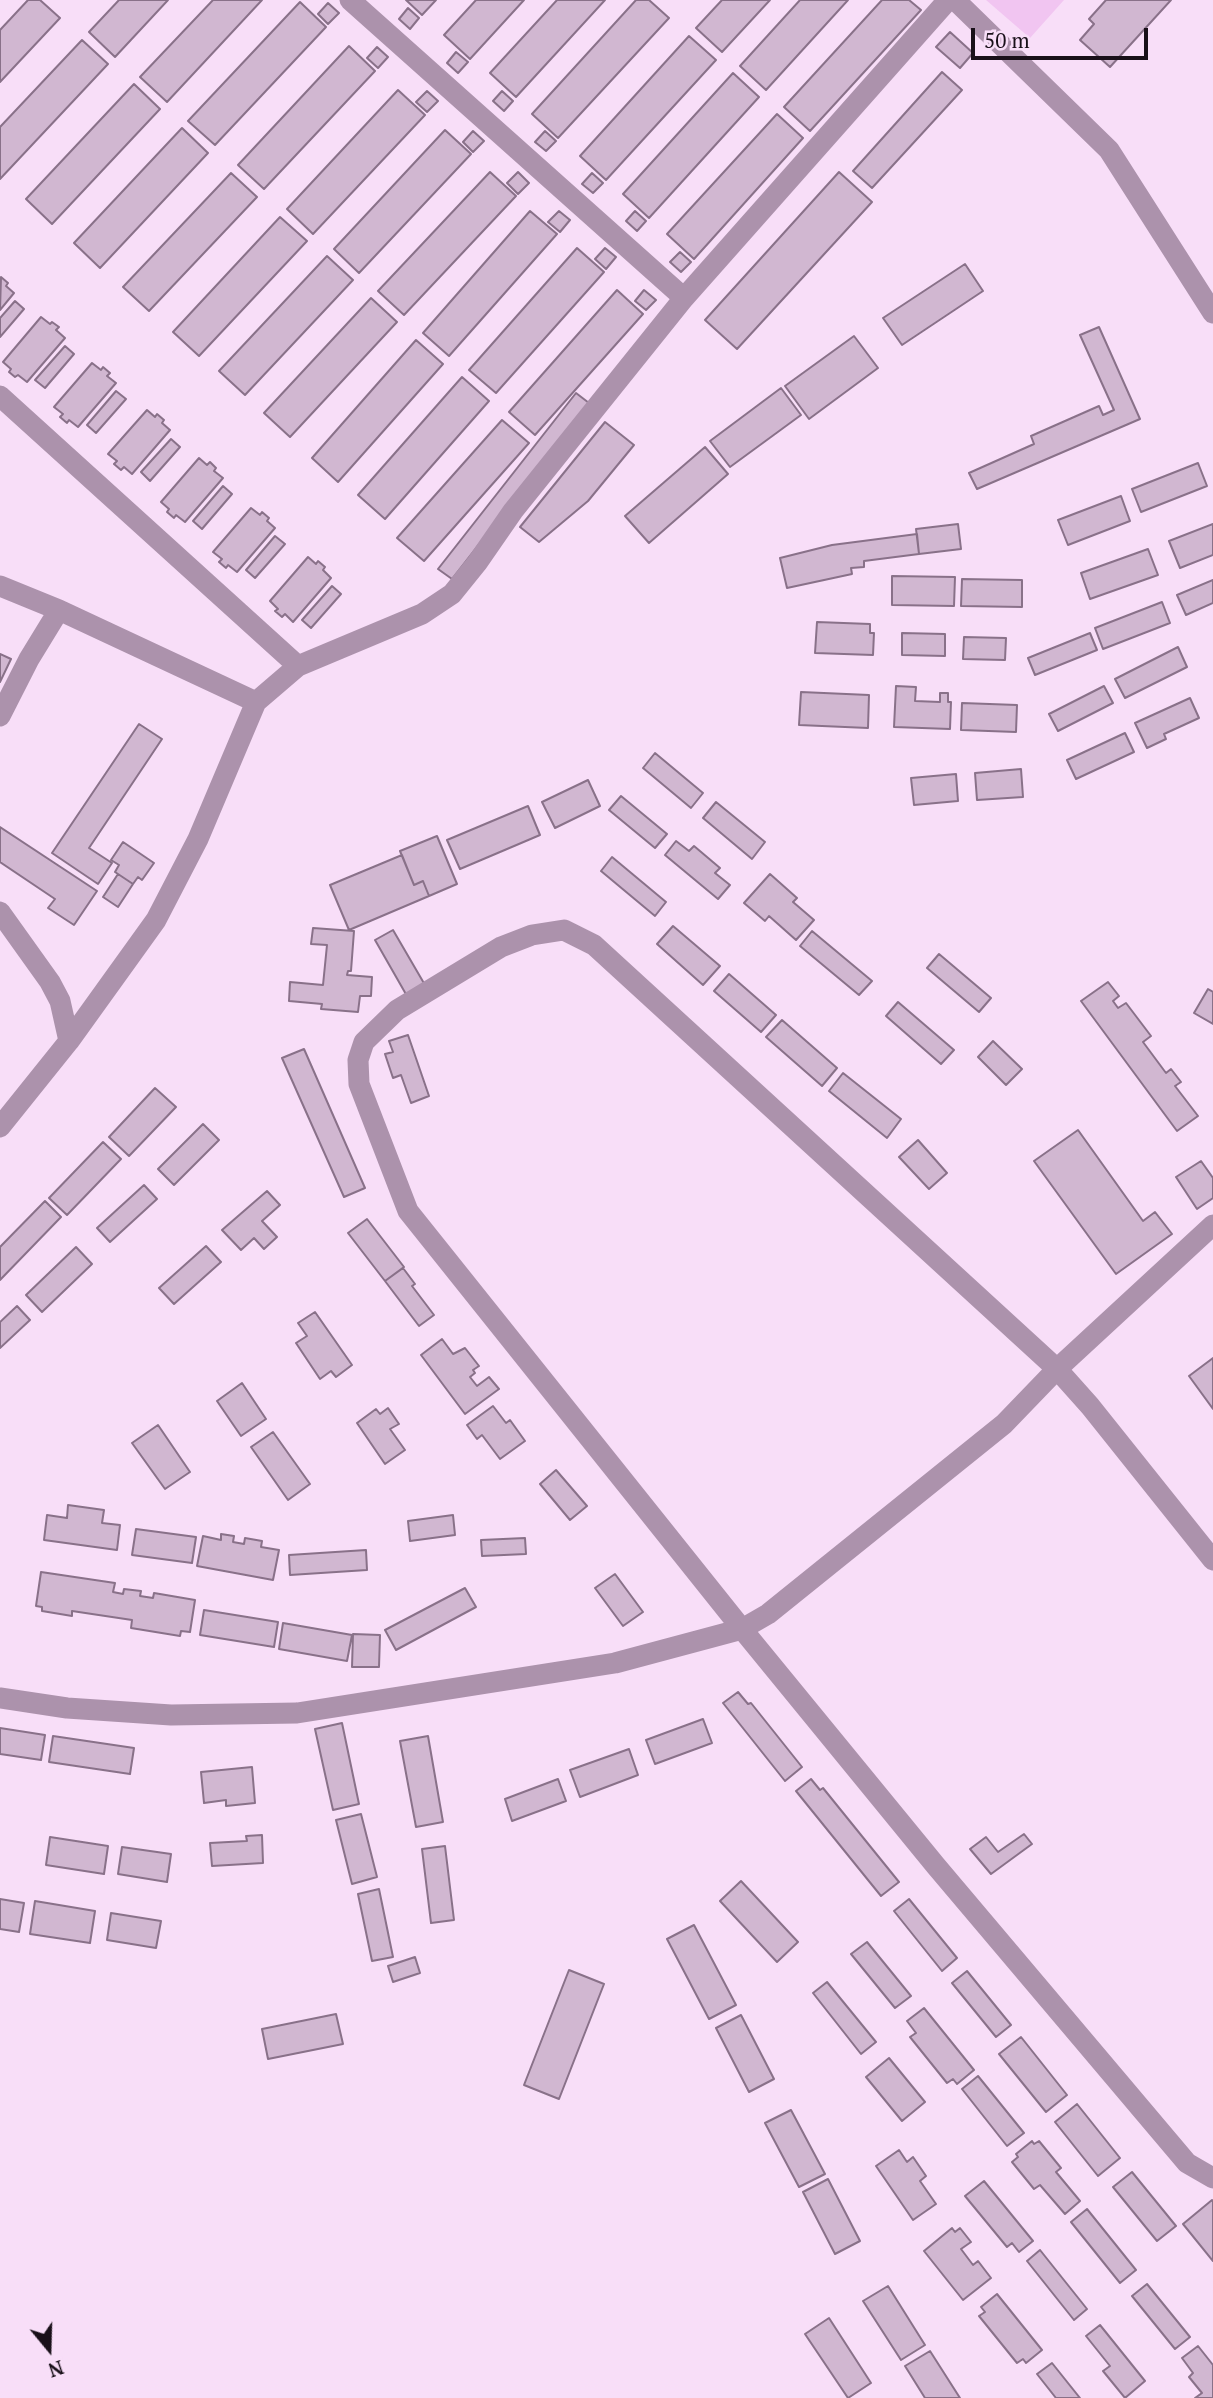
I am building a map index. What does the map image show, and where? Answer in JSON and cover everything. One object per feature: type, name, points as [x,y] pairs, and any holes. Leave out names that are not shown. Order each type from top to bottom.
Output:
[{"type":"street","points":[[350,0],[684,298]]},
{"type":"street","points":[[0,1127],[69,1041],[156,920],[198,839],[256,702],[298,666],[422,614],[452,594],[522,500],[684,298],[948,0]]},
{"type":"street","points":[[955,0],[1109,150],[1213,313]]},
{"type":"street","points":[[0,396],[298,666]]},
{"type":"street","points":[[0,586],[59,610],[256,702]]},
{"type":"street","points":[[0,716],[29,659],[59,610]]},
{"type":"street","points":[[0,912],[50,982],[60,1001],[69,1041]]},
{"type":"street","points":[[1213,1560],[1090,1406],[1057,1369],[594,945],[564,930],[532,935],[501,947],[397,1010],[364,1042],[358,1060],[359,1084],[408,1211],[936,1866],[1187,2163],[1213,2178]]},
{"type":"street","points":[[0,1698],[67,1708],[171,1715],[297,1713],[615,1663],[743,1629],[768,1614],[1004,1424],[1057,1369],[1213,1225]]},
{"type":"shaded area","points":[[986,0],[1064,0],[1030,38]]},
{"type":"building","points":[[28,0],[40,0],[60,18],[0,82],[0,30]]},
{"type":"building","points":[[119,0],[168,0],[115,57],[89,32]]},
{"type":"building","points":[[213,0],[262,0],[167,102],[140,77]]},
{"type":"building","points":[[406,0],[436,0],[422,15]]},
{"type":"building","points":[[476,0],[524,0],[470,59],[444,35]]},
{"type":"building","points":[[557,0],[605,0],[516,97],[490,73]]},
{"type":"building","points":[[636,0],[649,0],[669,18],[558,138],[532,114]]},
{"type":"building","points":[[722,0],[770,0],[722,52],[696,28]]},
{"type":"building","points":[[800,0],[848,0],[766,90],[740,66]]},
{"type":"building","points":[[882,0],[909,0],[921,10],[810,131],[784,107]]},
{"type":"building","points":[[1106,0],[1171,0],[1110,67],[1080,40],[1094,24],[1089,19]]},
{"type":"building","points":[[300,2],[326,27],[215,145],[188,121]]},
{"type":"building","points":[[328,3],[339,13],[328,24],[318,14]]},
{"type":"building","points":[[408,8],[419,18],[410,29],[399,19]]},
{"type":"building","points":[[950,32],[973,53],[960,68],[936,47]]},
{"type":"building","points":[[689,36],[716,60],[606,180],[580,156]]},
{"type":"building","points":[[82,40],[108,64],[0,179],[0,127]]},
{"type":"building","points":[[349,46],[375,71],[264,189],[238,165]]},
{"type":"building","points":[[377,47],[388,57],[378,68],[367,58]]},
{"type":"building","points":[[456,52],[468,62],[458,73],[447,63]]},
{"type":"building","points":[[942,72],[962,90],[872,188],[853,171]]},
{"type":"building","points":[[733,73],[759,97],[649,218],[623,194]]},
{"type":"building","points":[[134,84],[160,109],[52,224],[26,199]]},
{"type":"building","points":[[398,90],[425,115],[313,234],[287,209]]},
{"type":"building","points":[[427,91],[438,101],[427,112],[416,102]]},
{"type":"building","points":[[502,91],[513,101],[504,111],[493,101]]},
{"type":"building","points":[[777,114],[803,138],[694,259],[667,234]]},
{"type":"building","points":[[182,128],[208,153],[100,268],[74,243]]},
{"type":"building","points":[[445,130],[471,154],[359,273],[334,249]]},
{"type":"building","points":[[473,131],[484,141],[473,152],[463,142]]},
{"type":"building","points":[[545,131],[556,141],[546,151],[535,142]]},
{"type":"building","points":[[490,172],[516,196],[404,315],[378,291]]},
{"type":"building","points":[[518,172],[529,183],[518,194],[507,183]]},
{"type":"building","points":[[839,172],[872,202],[737,349],[705,320]]},
{"type":"building","points":[[231,173],[257,197],[149,311],[123,287]]},
{"type":"building","points":[[592,173],[603,183],[593,193],[582,184]]},
{"type":"building","points":[[530,211],[557,234],[449,356],[423,333]]},
{"type":"building","points":[[559,211],[570,220],[560,232],[548,222]]},
{"type":"building","points":[[635,211],[646,221],[637,231],[626,221]]},
{"type":"building","points":[[280,217],[307,241],[199,356],[173,332]]},
{"type":"building","points":[[577,248],[604,272],[496,393],[469,370]]},
{"type":"building","points":[[605,248],[616,257],[606,269],[595,259]]},
{"type":"building","points":[[680,252],[691,262],[681,272],[670,262]]},
{"type":"building","points":[[327,256],[353,280],[245,395],[219,371]]},
{"type":"building","points":[[965,264],[983,291],[902,345],[883,318]]},
{"type":"building","points":[[1,277],[14,293],[0,310]]},
{"type":"building","points":[[617,290],[643,314],[535,435],[509,412]]},
{"type":"building","points":[[644,290],[656,300],[646,310],[635,301]]},
{"type":"building","points":[[371,298],[397,322],[290,437],[264,413]]},
{"type":"building","points":[[15,301],[24,309],[0,337],[0,318]]},
{"type":"building","points":[[41,317],[59,327],[56,330],[65,338],[27,382],[9,372],[11,369],[3,362]]},
{"type":"building","points":[[1099,327],[1140,419],[977,489],[969,473],[1034,444],[1031,436],[1099,406],[1103,415],[1114,410],[1080,335]]},
{"type":"building","points":[[854,336],[878,368],[809,419],[785,386]]},
{"type":"building","points":[[416,340],[443,364],[338,482],[312,458]]},
{"type":"building","points":[[65,346],[74,354],[45,388],[35,380]]},
{"type":"building","points":[[92,363],[101,370],[103,367],[110,373],[107,376],[116,383],[78,427],[69,420],[67,423],[60,417],[63,414],[54,407]]},
{"type":"building","points":[[462,377],[489,401],[385,519],[358,495]]},
{"type":"building","points":[[781,388],[801,415],[730,467],[710,441]]},
{"type":"building","points":[[116,391],[126,399],[96,433],[87,425]]},
{"type":"building","points":[[576,393],[589,403],[452,579],[438,569]]},
{"type":"building","points":[[147,410],[164,420],[162,423],[170,430],[132,474],[124,467],[121,470],[114,464],[117,461],[108,454]]},
{"type":"building","points":[[502,420],[529,443],[424,561],[397,538]]},
{"type":"building","points":[[605,422],[634,445],[588,501],[539,542],[520,527]]},
{"type":"building","points":[[171,439],[180,447],[150,481],[141,472]]},
{"type":"building","points":[[705,447],[728,474],[649,543],[625,516]]},
{"type":"building","points":[[199,458],[207,465],[210,462],[216,468],[214,471],[223,478],[185,522],[176,515],[174,518],[161,502]]},
{"type":"building","points":[[1198,463],[1207,486],[1141,512],[1132,489]]},
{"type":"building","points":[[223,486],[232,494],[202,529],[193,521]]},
{"type":"building","points":[[1121,496],[1130,521],[1068,545],[1058,520]]},
{"type":"building","points":[[251,508],[260,515],[262,512],[275,528],[237,572],[228,565],[226,568],[219,562],[222,559],[213,552]]},
{"type":"building","points":[[958,524],[961,549],[919,554],[916,529]]},
{"type":"building","points":[[1213,524],[1213,555],[1180,568],[1169,541]]},
{"type":"building","points":[[917,534],[919,554],[864,561],[864,567],[851,568],[852,574],[787,588],[780,558],[832,545]]},
{"type":"building","points":[[275,536],[285,544],[255,578],[246,570]]},
{"type":"building","points":[[1148,549],[1158,575],[1090,599],[1081,573]]},
{"type":"building","points":[[308,557],[325,567],[323,570],[331,578],[293,622],[285,614],[282,617],[275,611],[278,609],[270,601]]},
{"type":"building","points":[[892,576],[955,577],[954,606],[892,605]]},
{"type":"building","points":[[962,579],[1022,580],[1022,607],[961,606]]},
{"type":"building","points":[[1213,580],[1213,603],[1186,615],[1177,595]]},
{"type":"building","points":[[332,586],[341,594],[311,628],[302,620]]},
{"type":"building","points":[[1162,602],[1170,623],[1103,649],[1095,628]]},
{"type":"building","points":[[817,622],[870,624],[870,633],[874,633],[873,655],[815,653]]},
{"type":"building","points":[[902,633],[945,634],[945,656],[902,655]]},
{"type":"building","points":[[1090,633],[1097,650],[1035,675],[1028,658]]},
{"type":"building","points":[[964,637],[1006,638],[1005,660],[963,659]]},
{"type":"building","points":[[1178,647],[1187,667],[1125,698],[1115,679]]},
{"type":"building","points":[[0,654],[11,659],[0,682]]},
{"type":"building","points":[[896,686],[916,687],[915,701],[940,702],[940,693],[948,693],[948,702],[951,702],[950,729],[894,727]]},
{"type":"building","points":[[1104,686],[1113,703],[1058,731],[1049,714]]},
{"type":"building","points":[[801,692],[869,695],[868,728],[799,725]]},
{"type":"building","points":[[1190,698],[1199,718],[1164,734],[1166,739],[1147,748],[1135,723]]},
{"type":"building","points":[[962,703],[1017,705],[1016,732],[961,730]]},
{"type":"building","points":[[139,724],[162,739],[89,848],[112,863],[98,884],[52,853]]},
{"type":"building","points":[[1125,733],[1134,752],[1076,779],[1067,760]]},
{"type":"building","points":[[655,753],[703,793],[691,808],[643,768]]},
{"type":"building","points":[[1021,769],[1023,797],[977,800],[975,773]]},
{"type":"building","points":[[956,774],[958,801],[914,805],[911,778]]},
{"type":"building","points":[[588,780],[600,806],[555,828],[542,802]]},
{"type":"building","points":[[621,796],[667,834],[655,848],[609,810]]},
{"type":"building","points":[[716,802],[765,842],[752,859],[703,818]]},
{"type":"building","points":[[528,806],[540,835],[460,869],[447,840]]},
{"type":"building","points":[[0,827],[97,891],[74,925],[48,908],[55,899],[0,862]]},
{"type":"building","points":[[437,836],[457,884],[429,896],[423,881],[414,885],[400,851]]},
{"type":"building","points":[[676,841],[689,851],[694,846],[720,868],[715,873],[730,885],[718,899],[665,855]]},
{"type":"building","points":[[123,842],[154,863],[142,880],[138,877],[133,884],[115,872],[119,865],[111,860]]},
{"type":"building","points":[[402,855],[414,885],[423,881],[429,896],[349,930],[330,885]]},
{"type":"building","points":[[612,857],[666,902],[655,916],[601,871]]},
{"type":"building","points":[[118,874],[133,884],[118,907],[103,897]]},
{"type":"building","points":[[770,874],[797,898],[793,902],[814,920],[796,940],[769,916],[765,921],[744,903]]},
{"type":"building","points":[[673,926],[720,966],[703,985],[657,944]]},
{"type":"building","points":[[313,928],[354,931],[351,971],[348,971],[347,975],[372,977],[371,996],[360,996],[358,1012],[321,1009],[322,1004],[289,1001],[290,982],[323,985],[327,945],[311,944]]},
{"type":"building","points":[[393,930],[425,985],[407,996],[375,940]]},
{"type":"building","points":[[812,931],[872,981],[859,995],[800,946]]},
{"type":"building","points":[[939,954],[991,998],[979,1012],[927,968]]},
{"type":"building","points":[[729,974],[776,1015],[761,1032],[714,991]]},
{"type":"building","points":[[1108,982],[1119,996],[1113,1001],[1118,1008],[1126,1003],[1151,1036],[1143,1042],[1166,1073],[1171,1069],[1181,1082],[1175,1086],[1198,1116],[1177,1131],[1081,1001]]},
{"type":"building","points":[[1208,989],[1213,992],[1213,1024],[1194,1013]]},
{"type":"building","points":[[898,1002],[954,1050],[941,1064],[886,1016]]},
{"type":"building","points":[[782,1020],[837,1068],[822,1086],[766,1037]]},
{"type":"building","points":[[408,1035],[429,1096],[411,1103],[401,1075],[393,1078],[385,1054],[393,1052],[389,1041]]},
{"type":"building","points":[[993,1041],[1022,1069],[1006,1085],[978,1057]]},
{"type":"building","points":[[304,1049],[365,1188],[344,1197],[282,1058]]},
{"type":"building","points":[[843,1073],[901,1119],[887,1138],[829,1091]]},
{"type":"building","points":[[155,1088],[176,1107],[129,1156],[109,1137]]},
{"type":"building","points":[[203,1124],[219,1140],[174,1185],[158,1169]]},
{"type":"building","points":[[1078,1130],[1143,1221],[1155,1212],[1172,1234],[1116,1274],[1034,1161]]},
{"type":"building","points":[[918,1140],[947,1173],[929,1189],[899,1157]]},
{"type":"building","points":[[103,1142],[121,1159],[67,1215],[49,1198]]},
{"type":"building","points":[[1201,1161],[1213,1178],[1213,1198],[1197,1209],[1176,1177]]},
{"type":"building","points":[[144,1185],[157,1199],[110,1242],[97,1228]]},
{"type":"building","points":[[267,1191],[280,1205],[262,1221],[277,1237],[264,1249],[254,1238],[241,1250],[222,1230]]},
{"type":"building","points":[[45,1201],[61,1217],[0,1280],[0,1247]]},
{"type":"building","points":[[367,1219],[404,1267],[385,1281],[348,1233]]},
{"type":"building","points":[[206,1246],[221,1262],[174,1304],[159,1288]]},
{"type":"building","points":[[76,1247],[92,1264],[42,1312],[26,1295]]},
{"type":"building","points":[[403,1268],[415,1284],[412,1286],[434,1315],[419,1326],[385,1281]]},
{"type":"building","points":[[17,1306],[30,1320],[0,1348],[0,1322]]},
{"type":"building","points":[[315,1312],[352,1365],[336,1377],[331,1371],[320,1379],[296,1343],[307,1336],[298,1323]]},
{"type":"building","points":[[442,1339],[453,1354],[465,1348],[479,1366],[473,1370],[475,1373],[470,1377],[477,1386],[489,1377],[499,1389],[465,1414],[421,1355]]},
{"type":"building","points":[[1213,1358],[1213,1409],[1189,1376]]},
{"type":"building","points":[[242,1383],[266,1419],[241,1436],[217,1401]]},
{"type":"building","points":[[493,1406],[506,1423],[510,1420],[525,1441],[500,1459],[482,1435],[477,1439],[467,1425]]},
{"type":"building","points":[[388,1408],[399,1424],[390,1429],[405,1450],[385,1464],[357,1423],[376,1409],[380,1414]]},
{"type":"building","points":[[158,1425],[190,1472],[165,1489],[132,1443]]},
{"type":"building","points":[[273,1432],[310,1484],[288,1500],[251,1447]]},
{"type":"building","points":[[556,1470],[587,1506],[570,1520],[540,1484]]},
{"type":"building","points":[[68,1505],[104,1510],[102,1523],[120,1525],[117,1550],[44,1540],[47,1515],[67,1518]]},
{"type":"building","points":[[453,1515],[455,1535],[410,1541],[408,1521]]},
{"type":"building","points":[[136,1529],[196,1537],[192,1563],[132,1555]]},
{"type":"building","points":[[221,1534],[234,1536],[233,1542],[244,1544],[245,1538],[262,1541],[261,1547],[279,1550],[273,1580],[197,1566],[203,1536],[221,1540]]},
{"type":"building","points":[[525,1538],[526,1554],[482,1556],[481,1540]]},
{"type":"building","points":[[366,1550],[367,1570],[290,1575],[289,1555]]},
{"type":"building","points":[[41,1572],[115,1583],[113,1592],[123,1594],[124,1589],[141,1591],[140,1596],[153,1598],[154,1593],[195,1600],[190,1632],[181,1631],[180,1636],[131,1628],[132,1620],[72,1611],[72,1616],[42,1611],[42,1607],[36,1606]]},
{"type":"building","points":[[615,1574],[643,1612],[623,1626],[595,1588]]},
{"type":"building","points":[[465,1588],[476,1607],[396,1650],[385,1630]]},
{"type":"building","points":[[204,1610],[278,1622],[274,1647],[200,1635]]},
{"type":"building","points":[[283,1623],[352,1635],[347,1661],[279,1649]]},
{"type":"building","points":[[353,1634],[380,1635],[379,1667],[352,1667]]},
{"type":"building","points":[[738,1692],[748,1704],[751,1703],[802,1767],[785,1781],[723,1703]]},
{"type":"building","points":[[703,1719],[712,1743],[655,1764],[646,1740]]},
{"type":"building","points":[[342,1723],[359,1804],[333,1810],[315,1729]]},
{"type":"building","points":[[0,1728],[45,1735],[41,1760],[0,1754]]},
{"type":"building","points":[[53,1736],[134,1748],[130,1774],[49,1762]]},
{"type":"building","points":[[428,1736],[443,1822],[416,1827],[400,1741]]},
{"type":"building","points":[[629,1749],[638,1775],[580,1797],[570,1770]]},
{"type":"building","points":[[252,1767],[255,1803],[226,1806],[226,1800],[204,1803],[201,1772]]},
{"type":"building","points":[[558,1779],[566,1801],[512,1821],[505,1799]]},
{"type":"building","points":[[811,1779],[820,1790],[823,1788],[899,1882],[881,1896],[796,1791]]},
{"type":"building","points":[[361,1814],[377,1877],[352,1884],[336,1820]]},
{"type":"building","points":[[1024,1834],[1032,1844],[991,1874],[970,1849],[986,1837],[998,1852]]},
{"type":"building","points":[[262,1835],[263,1863],[212,1866],[210,1843],[247,1841],[246,1836]]},
{"type":"building","points":[[50,1837],[108,1846],[104,1874],[46,1865]]},
{"type":"building","points":[[445,1846],[454,1920],[431,1923],[422,1849]]},
{"type":"building","points":[[122,1847],[171,1854],[167,1882],[118,1874]]},
{"type":"building","points":[[741,1881],[798,1942],[777,1962],[720,1901]]},
{"type":"building","points":[[379,1889],[393,1957],[372,1961],[358,1894]]},
{"type":"building","points":[[0,1899],[24,1903],[19,1932],[0,1929]]},
{"type":"building","points":[[909,1899],[957,1958],[942,1971],[894,1911]]},
{"type":"building","points":[[35,1901],[95,1911],[90,1943],[30,1934]]},
{"type":"building","points":[[111,1913],[161,1921],[156,1948],[107,1940]]},
{"type":"building","points":[[694,1925],[736,2005],[709,2019],[667,1939]]},
{"type":"building","points":[[867,1942],[911,1996],[895,2008],[851,1954]]},
{"type":"building","points":[[415,1957],[420,1973],[393,1982],[388,1966]]},
{"type":"building","points":[[569,1970],[604,1984],[559,2099],[524,2085]]},
{"type":"building","points":[[967,1971],[1011,2025],[996,2037],[952,1983]]},
{"type":"building","points":[[827,1982],[876,2042],[861,2054],[813,1993]]},
{"type":"building","points":[[924,2008],[974,2070],[957,2084],[953,2079],[947,2083],[910,2037],[916,2033],[907,2021]]},
{"type":"building","points":[[336,2014],[343,2044],[268,2059],[262,2029]]},
{"type":"building","points":[[741,2015],[774,2079],[749,2092],[716,2028]]},
{"type":"building","points":[[1021,2037],[1067,2095],[1046,2112],[999,2054]]},
{"type":"building","points":[[889,2058],[925,2102],[902,2121],[866,2077]]},
{"type":"building","points":[[978,2076],[1024,2133],[1007,2146],[962,2089]]},
{"type":"building","points":[[1077,2104],[1120,2158],[1098,2176],[1055,2122]]},
{"type":"building","points":[[791,2110],[825,2174],[799,2187],[765,2123]]},
{"type":"building","points":[[1032,2141],[1034,2144],[1039,2141],[1061,2168],[1056,2172],[1080,2201],[1065,2214],[1040,2185],[1034,2189],[1012,2162],[1018,2157],[1016,2154]]},
{"type":"building","points":[[899,2150],[907,2162],[913,2157],[926,2176],[920,2181],[936,2204],[913,2220],[876,2166]]},
{"type":"building","points":[[1132,2172],[1176,2226],[1157,2241],[1113,2187]]},
{"type":"building","points":[[828,2179],[860,2241],[835,2254],[803,2192]]},
{"type":"building","points":[[984,2181],[1033,2241],[1019,2252],[1012,2243],[1007,2247],[965,2196]]},
{"type":"building","points":[[1212,2200],[1213,2202],[1213,2261],[1183,2224]]},
{"type":"building","points":[[1087,2209],[1136,2270],[1120,2283],[1071,2222]]},
{"type":"building","points":[[952,2228],[955,2232],[960,2228],[971,2242],[961,2249],[973,2265],[978,2261],[991,2278],[963,2300],[924,2251]]},
{"type":"building","points":[[1040,2250],[1087,2309],[1074,2320],[1027,2261]]},
{"type":"building","points":[[1147,2284],[1190,2337],[1175,2349],[1132,2296]]},
{"type":"building","points":[[888,2286],[925,2345],[901,2360],[863,2301]]},
{"type":"building","points":[[997,2294],[1042,2350],[1026,2363],[1023,2359],[1017,2363],[979,2316],[985,2312],[981,2307]]},
{"type":"building","points":[[829,2318],[871,2383],[848,2398],[805,2334]]},
{"type":"building","points":[[1100,2325],[1145,2381],[1125,2398],[1103,2371],[1110,2366],[1086,2336]]},
{"type":"building","points":[[1198,2346],[1213,2365],[1213,2398],[1195,2398],[1202,2393],[1189,2377],[1193,2373],[1182,2358]]},
{"type":"building","points":[[930,2351],[960,2398],[925,2398],[905,2366]]},
{"type":"building","points":[[1052,2363],[1080,2398],[1056,2398],[1037,2374]]}]
